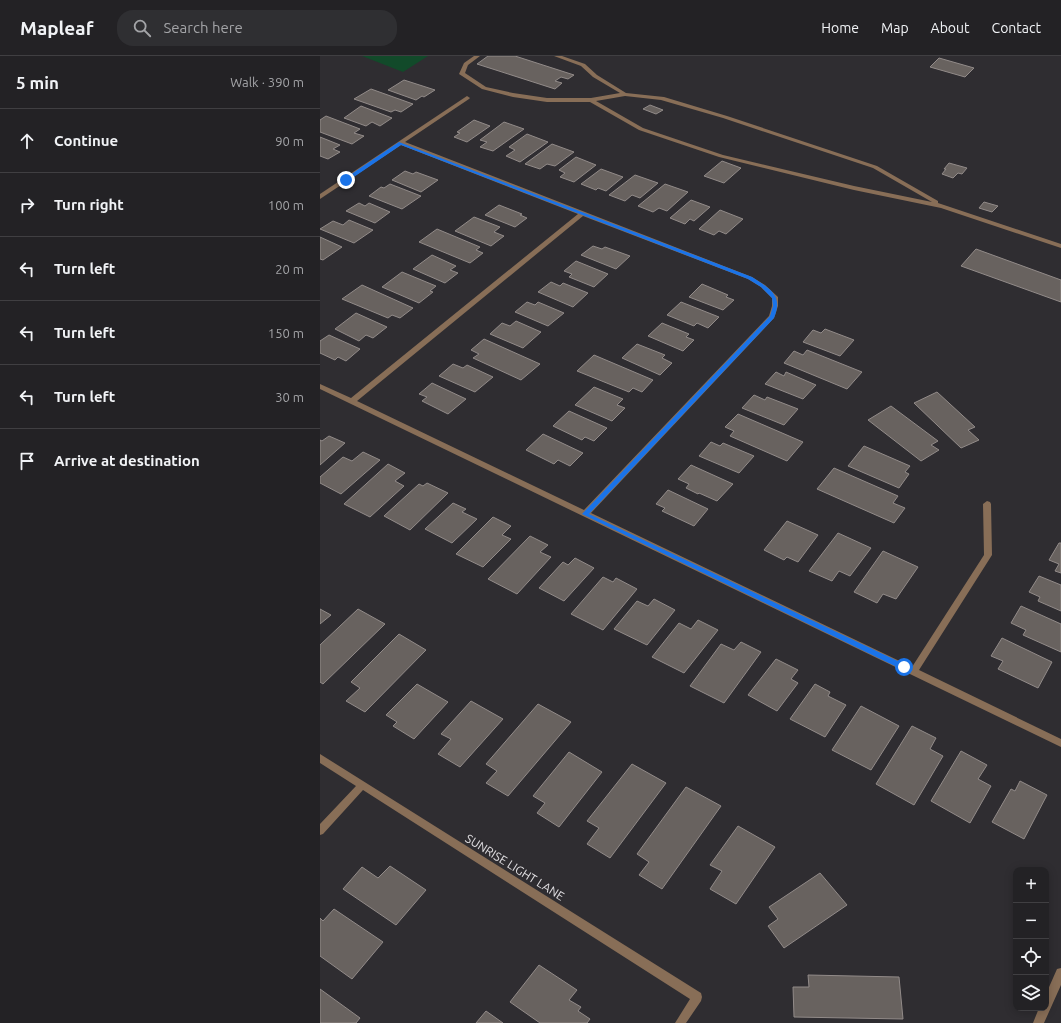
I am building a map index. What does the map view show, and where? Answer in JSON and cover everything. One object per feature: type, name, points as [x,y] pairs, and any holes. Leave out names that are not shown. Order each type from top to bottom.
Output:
[{"type":"street","points":[[477,56],[466,64],[462,74],[484,88],[513,95],[546,100],[591,100],[625,94],[662,98],[725,117],[875,167],[942,206]]},
{"type":"street","points":[[557,56],[583,65],[596,76],[625,94]]},
{"type":"street","points":[[320,197],[467,98]]},
{"type":"street","points":[[591,100],[641,129],[721,156],[854,188],[942,206],[1061,246]]},
{"type":"street","points":[[401,143],[581,214],[750,278],[763,286],[774,297],[775,306],[772,317],[769,321],[585,514]]},
{"type":"street","points":[[352,401],[581,214]]},
{"type":"street","points":[[320,386],[1061,743]]},
{"type":"street","points":[[913,672],[988,555],[987,504]]},
{"type":"street","name":"SUNRISE LIGHT LANE","points":[[320,758],[697,997],[680,1023]]},
{"type":"street","points":[[320,831],[362,785]]},
{"type":"street","points":[[1049,1000],[1061,973]]},
{"type":"street","points":[[1038,1023],[1044,1011]]},
{"type":"green space","points":[[362,56],[428,56],[403,72]]},
{"type":"building","points":[[488,56],[515,56],[574,75],[568,79],[561,77],[555,81],[562,83],[555,89],[477,64]]},
{"type":"building","points":[[939,58],[974,68],[965,77],[930,67]]},
{"type":"building","points":[[404,80],[435,90],[416,100],[388,90]]},
{"type":"building","points":[[371,89],[413,104],[401,112],[395,110],[391,112],[354,99]]},
{"type":"building","points":[[650,105],[663,110],[656,114],[643,109]]},
{"type":"building","points":[[361,106],[392,118],[380,126],[372,122],[366,126],[344,118]]},
{"type":"building","points":[[326,116],[360,129],[354,133],[364,136],[352,144],[320,132],[320,120]]},
{"type":"building","points":[[474,120],[490,126],[467,142],[454,137],[460,133],[457,132]]},
{"type":"building","points":[[504,122],[524,129],[493,151],[480,147],[487,142],[480,140]]},
{"type":"building","points":[[527,134],[548,142],[520,162],[506,156],[515,150],[509,147]]},
{"type":"building","points":[[320,137],[340,145],[333,149],[340,152],[328,159],[320,156]]},
{"type":"building","points":[[552,144],[574,152],[555,166],[547,164],[540,169],[525,164]]},
{"type":"building","points":[[576,157],[596,165],[574,182],[560,177],[565,173],[559,170]]},
{"type":"building","points":[[722,161],[741,168],[724,183],[704,176]]},
{"type":"building","points":[[949,163],[967,168],[962,174],[958,173],[953,178],[942,174]]},
{"type":"building","points":[[601,169],[623,177],[606,191],[598,188],[596,190],[581,184]]},
{"type":"building","points":[[405,171],[413,174],[416,172],[438,180],[421,192],[392,180]]},
{"type":"building","points":[[635,175],[658,183],[640,198],[632,195],[625,201],[609,195]]},
{"type":"building","points":[[390,184],[421,196],[402,209],[369,196],[381,187],[384,188]]},
{"type":"building","points":[[665,184],[688,192],[667,211],[659,208],[653,212],[638,206]]},
{"type":"building","points":[[691,200],[710,207],[694,221],[690,219],[685,224],[670,218]]},
{"type":"building","points":[[984,202],[998,206],[992,212],[979,208]]},
{"type":"building","points":[[359,203],[365,206],[369,203],[390,212],[375,223],[346,211]]},
{"type":"building","points":[[499,205],[522,214],[520,215],[527,218],[515,227],[485,215]]},
{"type":"building","points":[[720,210],[743,219],[726,234],[719,231],[714,235],[699,229]]},
{"type":"building","points":[[474,217],[500,227],[494,232],[504,236],[491,246],[455,231]]},
{"type":"building","points":[[349,220],[373,230],[354,243],[320,229],[333,221],[343,225]]},
{"type":"building","points":[[437,229],[480,247],[476,250],[483,253],[470,263],[419,242]]},
{"type":"building","points":[[320,237],[342,247],[323,260],[320,259]]},
{"type":"building","points":[[593,246],[602,249],[605,247],[630,256],[616,269],[581,255]]},
{"type":"building","points":[[976,249],[1061,280],[1061,302],[961,266]]},
{"type":"building","points":[[432,255],[456,266],[450,270],[458,273],[445,283],[413,269]]},
{"type":"building","points":[[576,261],[608,274],[594,287],[569,277],[572,274],[564,271]]},
{"type":"building","points":[[402,272],[436,286],[430,291],[433,292],[419,303],[382,287]]},
{"type":"building","points":[[551,282],[560,286],[563,283],[588,293],[573,307],[538,292]]},
{"type":"building","points":[[702,284],[728,295],[726,297],[734,300],[723,310],[689,297]]},
{"type":"building","points":[[362,285],[413,308],[400,318],[392,315],[388,318],[342,299]]},
{"type":"building","points":[[527,302],[535,305],[538,302],[564,313],[548,326],[515,312]]},
{"type":"building","points":[[681,302],[719,317],[708,328],[697,323],[694,326],[667,315]]},
{"type":"building","points":[[356,313],[387,327],[373,338],[366,335],[359,341],[335,329]]},
{"type":"building","points":[[516,321],[541,332],[523,348],[490,334],[502,323],[510,326]]},
{"type":"building","points":[[662,323],[689,334],[686,337],[694,340],[683,351],[648,336]]},
{"type":"building","points":[[825,329],[854,340],[840,356],[803,342],[813,330],[821,333]]},
{"type":"building","points":[[329,335],[360,349],[346,361],[338,357],[335,360],[320,353],[320,341]]},
{"type":"building","points":[[484,339],[540,364],[521,380],[473,358],[479,354],[471,350]]},
{"type":"building","points":[[637,344],[665,355],[662,358],[672,363],[660,375],[622,358]]},
{"type":"building","points":[[807,350],[862,372],[847,389],[784,363],[794,351],[803,355]]},
{"type":"building","points":[[594,355],[653,380],[642,392],[633,388],[629,392],[577,371]]},
{"type":"building","points":[[453,364],[463,368],[467,365],[493,377],[475,392],[439,376]]},
{"type":"building","points":[[776,372],[784,376],[786,372],[816,385],[803,399],[765,384]]},
{"type":"building","points":[[432,383],[466,399],[448,414],[422,401],[427,397],[419,394]]},
{"type":"building","points":[[594,387],[623,399],[617,405],[625,408],[612,421],[575,405]]},
{"type":"building","points":[[937,392],[975,427],[968,430],[979,440],[961,448],[914,403]]},
{"type":"building","points":[[754,395],[765,400],[767,397],[798,409],[784,425],[742,408]]},
{"type":"building","points":[[891,406],[938,441],[931,445],[939,450],[921,461],[868,420]]},
{"type":"building","points":[[569,411],[607,428],[594,441],[585,437],[582,440],[553,426]]},
{"type":"building","points":[[738,414],[803,442],[787,461],[730,436],[734,431],[725,427]]},
{"type":"building","points":[[543,434],[583,453],[570,466],[558,460],[554,464],[526,450]]},
{"type":"building","points":[[329,436],[345,443],[320,465],[320,440],[322,441]]},
{"type":"building","points":[[711,442],[720,446],[723,443],[754,456],[739,473],[699,456]]},
{"type":"building","points":[[864,446],[910,466],[905,472],[909,474],[899,488],[848,466]]},
{"type":"building","points":[[363,452],[380,460],[341,494],[320,483],[320,477],[343,457],[352,461]]},
{"type":"building","points":[[388,464],[405,473],[395,481],[404,486],[370,517],[344,504]]},
{"type":"building","points":[[691,465],[733,484],[717,501],[699,493],[698,494],[686,488],[689,484],[678,479]]},
{"type":"building","points":[[834,468],[898,496],[893,503],[905,508],[894,523],[817,489]]},
{"type":"building","points":[[427,483],[448,493],[410,530],[384,516],[419,484],[423,486]]},
{"type":"building","points":[[668,490],[708,509],[694,526],[662,511],[665,508],[656,504]]},
{"type":"building","points":[[453,503],[466,509],[462,512],[477,519],[452,543],[425,529]]},
{"type":"building","points":[[493,517],[511,526],[502,535],[511,539],[483,567],[456,554]]},
{"type":"building","points":[[787,521],[818,535],[798,562],[787,557],[784,560],[764,550]]},
{"type":"building","points":[[838,533],[871,548],[850,576],[839,571],[832,581],[809,571]]},
{"type":"building","points":[[530,536],[548,545],[540,552],[551,557],[517,594],[488,579]]},
{"type":"building","points":[[1059,543],[1061,543],[1061,573],[1055,571],[1059,564],[1049,560]]},
{"type":"building","points":[[883,551],[918,567],[896,599],[883,594],[877,603],[854,592]]},
{"type":"building","points":[[575,558],[594,568],[564,601],[539,588],[563,562],[568,565]]},
{"type":"building","points":[[1039,576],[1061,585],[1061,611],[1038,601],[1040,597],[1029,592]]},
{"type":"building","points":[[603,577],[613,582],[616,578],[637,589],[603,630],[571,614]]},
{"type":"building","points":[[654,599],[675,610],[647,645],[614,629],[637,601],[648,606]]},
{"type":"building","points":[[1021,606],[1061,624],[1061,652],[1023,635],[1026,630],[1011,623]]},
{"type":"building","points":[[320,609],[331,615],[320,624]]},
{"type":"building","points":[[358,609],[385,624],[323,684],[320,682],[320,645]]},
{"type":"building","points":[[698,620],[718,630],[684,673],[652,657],[679,623],[691,629]]},
{"type":"building","points":[[399,634],[426,650],[365,712],[346,701],[360,688],[351,682]]},
{"type":"building","points":[[1002,638],[1052,662],[1038,688],[998,669],[1003,661],[991,656]]},
{"type":"building","points":[[741,642],[761,652],[724,703],[690,686],[721,644],[734,650]]},
{"type":"building","points":[[776,659],[798,670],[791,679],[798,683],[777,711],[748,695]]},
{"type":"building","points":[[417,684],[448,702],[414,739],[393,726],[397,722],[386,715]]},
{"type":"building","points":[[815,684],[830,692],[828,696],[846,705],[825,737],[790,719]]},
{"type":"building","points":[[471,701],[503,719],[460,767],[438,754],[451,739],[441,734]]},
{"type":"building","points":[[538,704],[571,722],[508,796],[486,783],[497,771],[486,764]]},
{"type":"building","points":[[861,706],[899,726],[871,770],[832,750]]},
{"type":"building","points":[[912,726],[936,738],[930,749],[943,756],[914,805],[876,784]]},
{"type":"building","points":[[961,751],[987,765],[978,779],[991,786],[970,823],[931,801]]},
{"type":"building","points":[[569,752],[602,772],[559,827],[537,813],[545,803],[533,796]]},
{"type":"building","points":[[632,764],[666,783],[610,858],[587,844],[599,828],[587,821]]},
{"type":"building","points":[[1020,781],[1047,795],[1024,839],[992,822],[1011,789],[1015,791]]},
{"type":"building","points":[[686,787],[721,806],[662,889],[639,875],[649,862],[637,854]]},
{"type":"building","points":[[738,826],[775,847],[736,904],[710,889],[722,871],[710,865]]},
{"type":"building","points":[[390,866],[426,890],[396,925],[343,889],[362,867],[378,878]]},
{"type":"building","points":[[820,873],[847,905],[784,948],[768,926],[778,919],[769,907]]},
{"type":"building","points":[[334,909],[383,942],[352,979],[320,956],[320,918],[323,921]]},
{"type":"building","points":[[539,965],[577,990],[569,1000],[581,1007],[578,1011],[590,1019],[587,1023],[540,1023],[510,1002]]},
{"type":"building","points":[[808,975],[899,977],[903,1019],[794,1017],[793,987],[809,987]]},
{"type":"building","points":[[320,989],[360,1018],[356,1023],[320,1023]]},
{"type":"building","points":[[486,1011],[503,1023],[476,1023]]},
{"type":"route","points":[[346,180],[401,143],[581,214],[750,278],[763,286],[774,297],[775,306],[772,317],[585,514],[904,667]]}]
